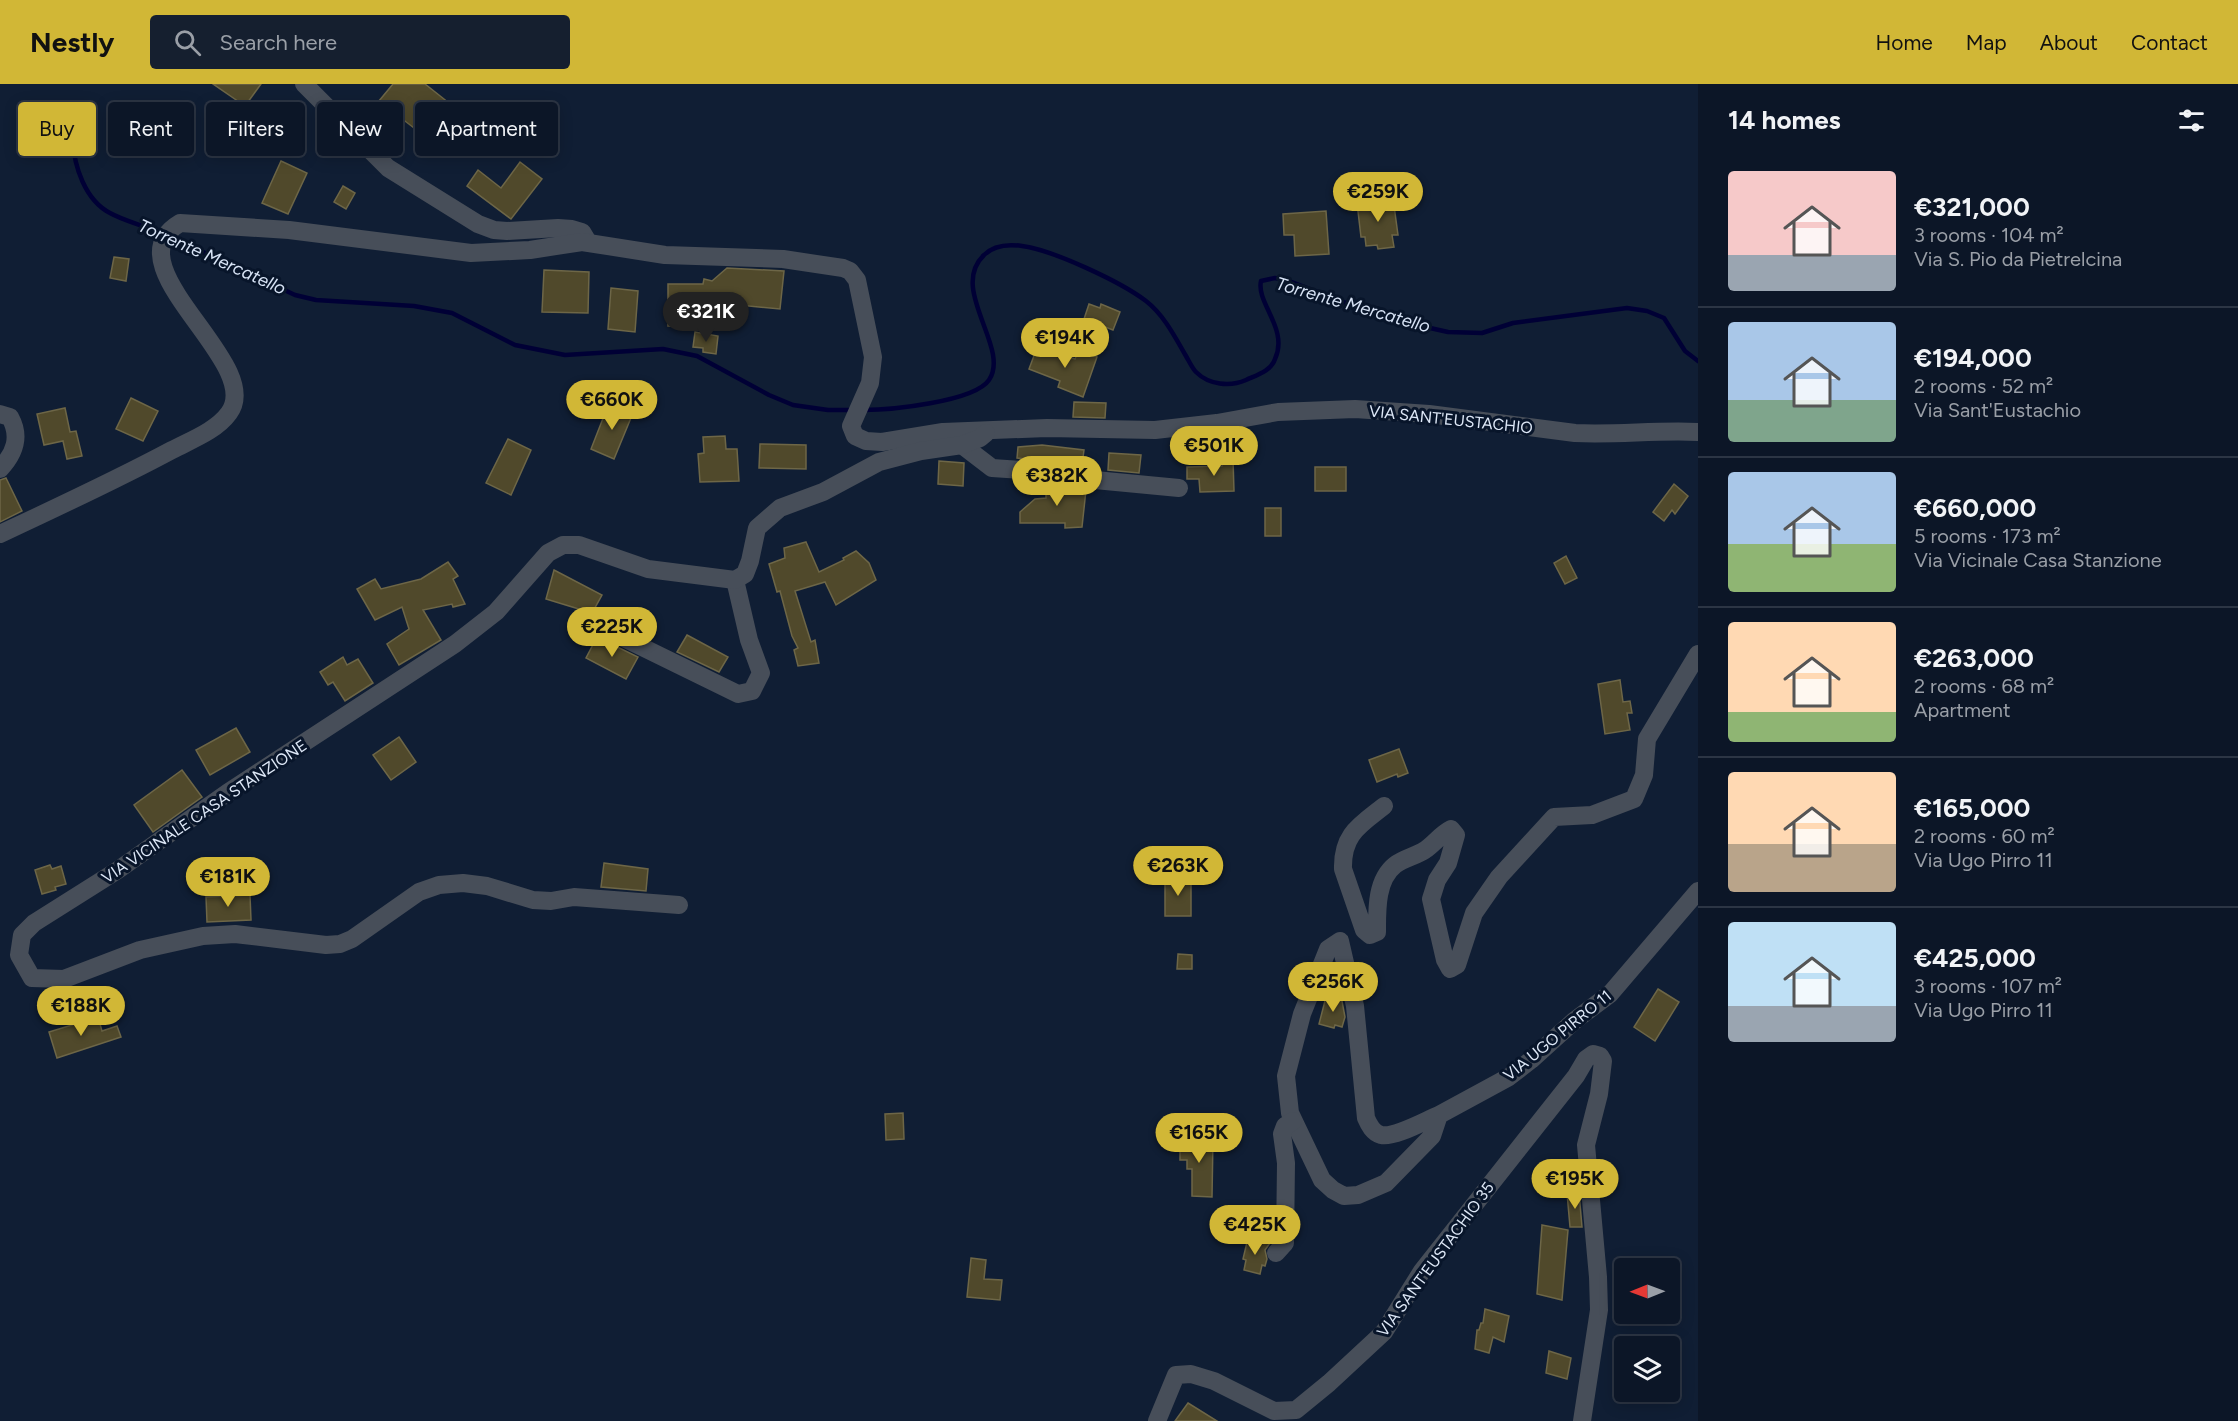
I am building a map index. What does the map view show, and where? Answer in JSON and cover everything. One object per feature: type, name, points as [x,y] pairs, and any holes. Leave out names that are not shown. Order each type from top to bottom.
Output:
[{"type":"street","points":[[0,534],[124,476],[208,431],[229,413],[235,397],[230,373],[175,293],[164,270],[162,257],[164,240],[180,223],[289,230],[471,253],[530,250],[588,242],[582,232],[572,229],[494,230],[457,212],[388,168],[304,84]]},
{"type":"street","name":"VIA SANT'EUSTACHIO","points":[[588,242],[665,255],[783,259],[850,271],[857,280],[873,357],[870,383],[851,426],[855,436],[866,441],[882,442],[944,432],[989,430],[1047,428],[1155,430],[1217,423],[1278,412],[1355,410],[1429,414],[1575,434],[1662,430],[1698,432]]},
{"type":"street","points":[[0,414],[9,417],[16,427],[12,457],[0,469]]},
{"type":"street","points":[[595,624],[738,694],[752,691],[762,673],[749,640],[735,580],[745,574],[757,528],[780,508],[824,492],[879,462],[921,451],[962,445],[980,438],[989,430]]},
{"type":"street","points":[[962,445],[992,468],[1038,471],[1095,480],[1179,488]]},
{"type":"street","name":"VIA VICINALE CASA STANZIONE","points":[[679,905],[574,897],[551,901],[533,900],[488,886],[463,883],[440,885],[418,892],[352,939],[340,944],[326,945],[235,934],[203,936],[140,950],[64,979],[32,978],[19,955],[22,935],[34,923],[118,870],[227,793],[455,644],[496,612],[548,553],[563,545],[579,545],[648,569],[735,580]]},
{"type":"street","points":[[1384,806],[1355,829],[1347,840],[1343,861],[1343,869],[1364,930],[1370,936],[1377,932],[1377,906],[1380,889],[1387,873],[1396,864],[1425,850],[1451,829],[1456,835],[1448,863],[1437,880],[1431,899],[1445,960],[1450,969],[1457,964],[1474,913],[1499,877],[1554,817],[1592,815],[1634,799],[1644,775],[1647,739],[1698,654]]},
{"type":"street","name":"VIA UGO PIRRO 11","points":[[1293,1121],[1286,1076],[1302,1014],[1328,949],[1340,941],[1355,1006],[1366,1118],[1371,1129],[1381,1135],[1393,1134],[1439,1115],[1509,1077],[1531,1060],[1574,1021],[1602,1001],[1698,891]]},
{"type":"street","name":"VIA SANT'EUSTACHIO 35","points":[[1157,1421],[1176,1375],[1191,1374],[1214,1381],[1274,1412],[1296,1410],[1329,1383],[1384,1332],[1422,1271],[1576,1076],[1586,1059],[1593,1054],[1600,1056],[1603,1061],[1599,1094],[1586,1145],[1599,1310],[1582,1421]]},
{"type":"street","points":[[1276,1253],[1285,1243],[1286,1163],[1282,1134],[1285,1126],[1293,1121],[1322,1180],[1344,1196],[1370,1191],[1386,1182],[1432,1136],[1439,1115]]},
{"type":"building","points":[[213,84],[261,84],[248,102],[239,102]]},
{"type":"building","points":[[393,84],[425,84],[448,102],[415,102],[415,129],[403,120],[403,102],[379,101]]},
{"type":"building","points":[[281,161],[307,173],[288,214],[262,203]]},
{"type":"building","points":[[520,162],[542,179],[511,219],[467,186],[478,170],[501,188]]},
{"type":"building","points":[[343,186],[355,193],[346,209],[334,202]]},
{"type":"building","points":[[1393,198],[1398,235],[1392,235],[1394,247],[1378,249],[1377,245],[1366,246],[1365,237],[1361,237],[1357,203]]},
{"type":"building","points":[[1326,211],[1329,254],[1295,256],[1294,235],[1284,235],[1283,214]]},
{"type":"building","points":[[114,257],[129,259],[126,281],[110,278]]},
{"type":"building","points":[[727,268],[784,271],[780,309],[697,301],[696,326],[668,326],[668,284],[703,284],[704,279],[712,281]]},
{"type":"building","points":[[544,270],[589,272],[588,313],[542,312]]},
{"type":"building","points":[[611,288],[638,291],[635,332],[608,329]]},
{"type":"building","points":[[1089,304],[1100,308],[1101,304],[1120,312],[1113,330],[1084,319]]},
{"type":"building","points":[[695,332],[718,336],[716,354],[703,352],[703,348],[693,347]]},
{"type":"building","points":[[1038,345],[1075,359],[1079,350],[1097,357],[1083,397],[1058,387],[1060,381],[1029,369]]},
{"type":"building","points":[[131,398],[158,411],[143,441],[116,429]]},
{"type":"building","points":[[1074,402],[1106,403],[1105,418],[1073,417]]},
{"type":"building","points":[[609,403],[633,413],[614,459],[591,449]]},
{"type":"building","points":[[65,408],[70,432],[76,431],[82,456],[67,459],[63,441],[44,445],[37,414]]},
{"type":"building","points":[[725,436],[726,449],[737,449],[739,481],[700,482],[698,454],[704,453],[703,437]]},
{"type":"building","points":[[508,439],[531,450],[511,495],[486,483]]},
{"type":"building","points":[[760,444],[806,445],[806,469],[759,468]]},
{"type":"building","points":[[1042,445],[1084,450],[1082,465],[1017,458],[1018,447]]},
{"type":"building","points":[[1109,453],[1141,455],[1139,473],[1108,470]]},
{"type":"building","points":[[1222,459],[1233,459],[1234,491],[1200,492],[1199,479],[1187,479],[1187,467],[1222,466]]},
{"type":"building","points":[[939,461],[964,463],[963,486],[938,484]]},
{"type":"building","points":[[1315,467],[1346,467],[1346,491],[1315,491]]},
{"type":"building","points":[[6,478],[22,511],[0,522],[0,480]]},
{"type":"building","points":[[1046,484],[1086,490],[1082,527],[1065,528],[1065,523],[1020,523],[1020,512],[1035,499],[1046,498]]},
{"type":"building","points":[[1674,484],[1688,496],[1675,514],[1672,510],[1664,521],[1653,512]]},
{"type":"building","points":[[1265,508],[1281,508],[1281,536],[1265,536]]},
{"type":"building","points":[[806,542],[819,572],[844,560],[843,558],[856,551],[869,563],[876,580],[836,605],[825,582],[795,591],[811,642],[815,640],[819,663],[798,666],[794,650],[798,648],[769,564],[785,558],[784,548]]},
{"type":"building","points":[[1566,556],[1577,578],[1565,584],[1554,563]]},
{"type":"building","points":[[448,562],[458,576],[453,579],[465,604],[453,607],[452,604],[423,610],[441,640],[399,665],[387,644],[409,629],[402,607],[375,620],[357,589],[375,579],[381,589],[421,579]]},
{"type":"building","points":[[554,570],[602,595],[592,613],[546,599]]},
{"type":"building","points":[[687,635],[728,657],[719,672],[677,652]]},
{"type":"building","points":[[597,637],[638,657],[626,679],[586,658]]},
{"type":"building","points":[[343,657],[347,665],[358,659],[373,683],[345,701],[333,682],[328,685],[320,672]]},
{"type":"building","points":[[1620,680],[1623,702],[1630,701],[1632,713],[1627,713],[1630,730],[1605,734],[1598,684]]},
{"type":"building","points":[[236,728],[250,752],[210,775],[196,750]]},
{"type":"building","points":[[399,737],[416,762],[391,780],[373,755]]},
{"type":"building","points":[[1399,749],[1408,773],[1398,777],[1397,774],[1377,782],[1369,760]]},
{"type":"building","points":[[182,770],[202,797],[153,832],[134,805]]},
{"type":"building","points":[[604,863],[648,869],[646,891],[601,887]]},
{"type":"building","points":[[50,865],[52,869],[61,866],[66,884],[42,894],[35,870]]},
{"type":"building","points":[[1165,878],[1191,878],[1191,916],[1165,916]]},
{"type":"building","points":[[250,895],[251,920],[207,922],[206,897]]},
{"type":"building","points":[[1178,954],[1192,955],[1192,969],[1177,969]]},
{"type":"building","points":[[1658,989],[1679,1002],[1655,1041],[1634,1027]]},
{"type":"building","points":[[1326,997],[1342,1001],[1345,1017],[1342,1027],[1335,1025],[1334,1028],[1319,1024]]},
{"type":"building","points":[[98,1017],[102,1031],[117,1026],[121,1037],[57,1058],[49,1032]]},
{"type":"building","points":[[903,1113],[904,1139],[886,1140],[885,1114]]},
{"type":"building","points":[[1180,1138],[1213,1139],[1212,1197],[1192,1196],[1192,1169],[1187,1169],[1187,1160],[1180,1160]]},
{"type":"building","points":[[1579,1192],[1582,1227],[1570,1227],[1567,1193]]},
{"type":"building","points":[[1542,1225],[1568,1230],[1562,1300],[1537,1294]]},
{"type":"building","points":[[1248,1238],[1270,1243],[1265,1250],[1267,1259],[1265,1266],[1262,1265],[1260,1274],[1244,1270],[1246,1260],[1243,1259]]},
{"type":"building","points":[[971,1258],[986,1260],[984,1279],[1002,1280],[1000,1300],[967,1297]]},
{"type":"building","points":[[1485,1309],[1509,1316],[1504,1342],[1493,1337],[1489,1353],[1475,1349],[1477,1330],[1483,1323]]},
{"type":"building","points":[[1549,1351],[1571,1358],[1567,1379],[1546,1373]]},
{"type":"building","points":[[1188,1403],[1217,1421],[1175,1421]]},
{"type":"waterway","name":"Torrente Mercatello","points":[[75,156],[82,182],[101,207],[116,216],[162,234]]},
{"type":"waterway","name":"Torrente Mercatello","points":[[173,238],[295,295],[316,300],[414,306],[452,313],[515,345],[565,355],[663,349],[697,356],[769,395],[793,405],[828,410],[854,410]]},
{"type":"waterway","name":"Torrente Mercatello","points":[[863,410],[910,406],[949,399],[980,388],[989,380],[994,367],[992,352],[973,284],[975,269],[984,255],[992,249],[1006,245],[1022,246],[1051,254],[1086,268],[1135,293],[1164,320],[1196,372],[1207,380],[1220,384],[1233,384],[1246,380],[1263,372],[1273,363],[1278,348],[1278,337],[1263,298],[1261,281],[1275,278],[1289,281],[1385,318],[1448,332],[1482,333],[1513,323],[1627,308],[1647,311],[1664,318],[1685,351],[1698,361]]}]
